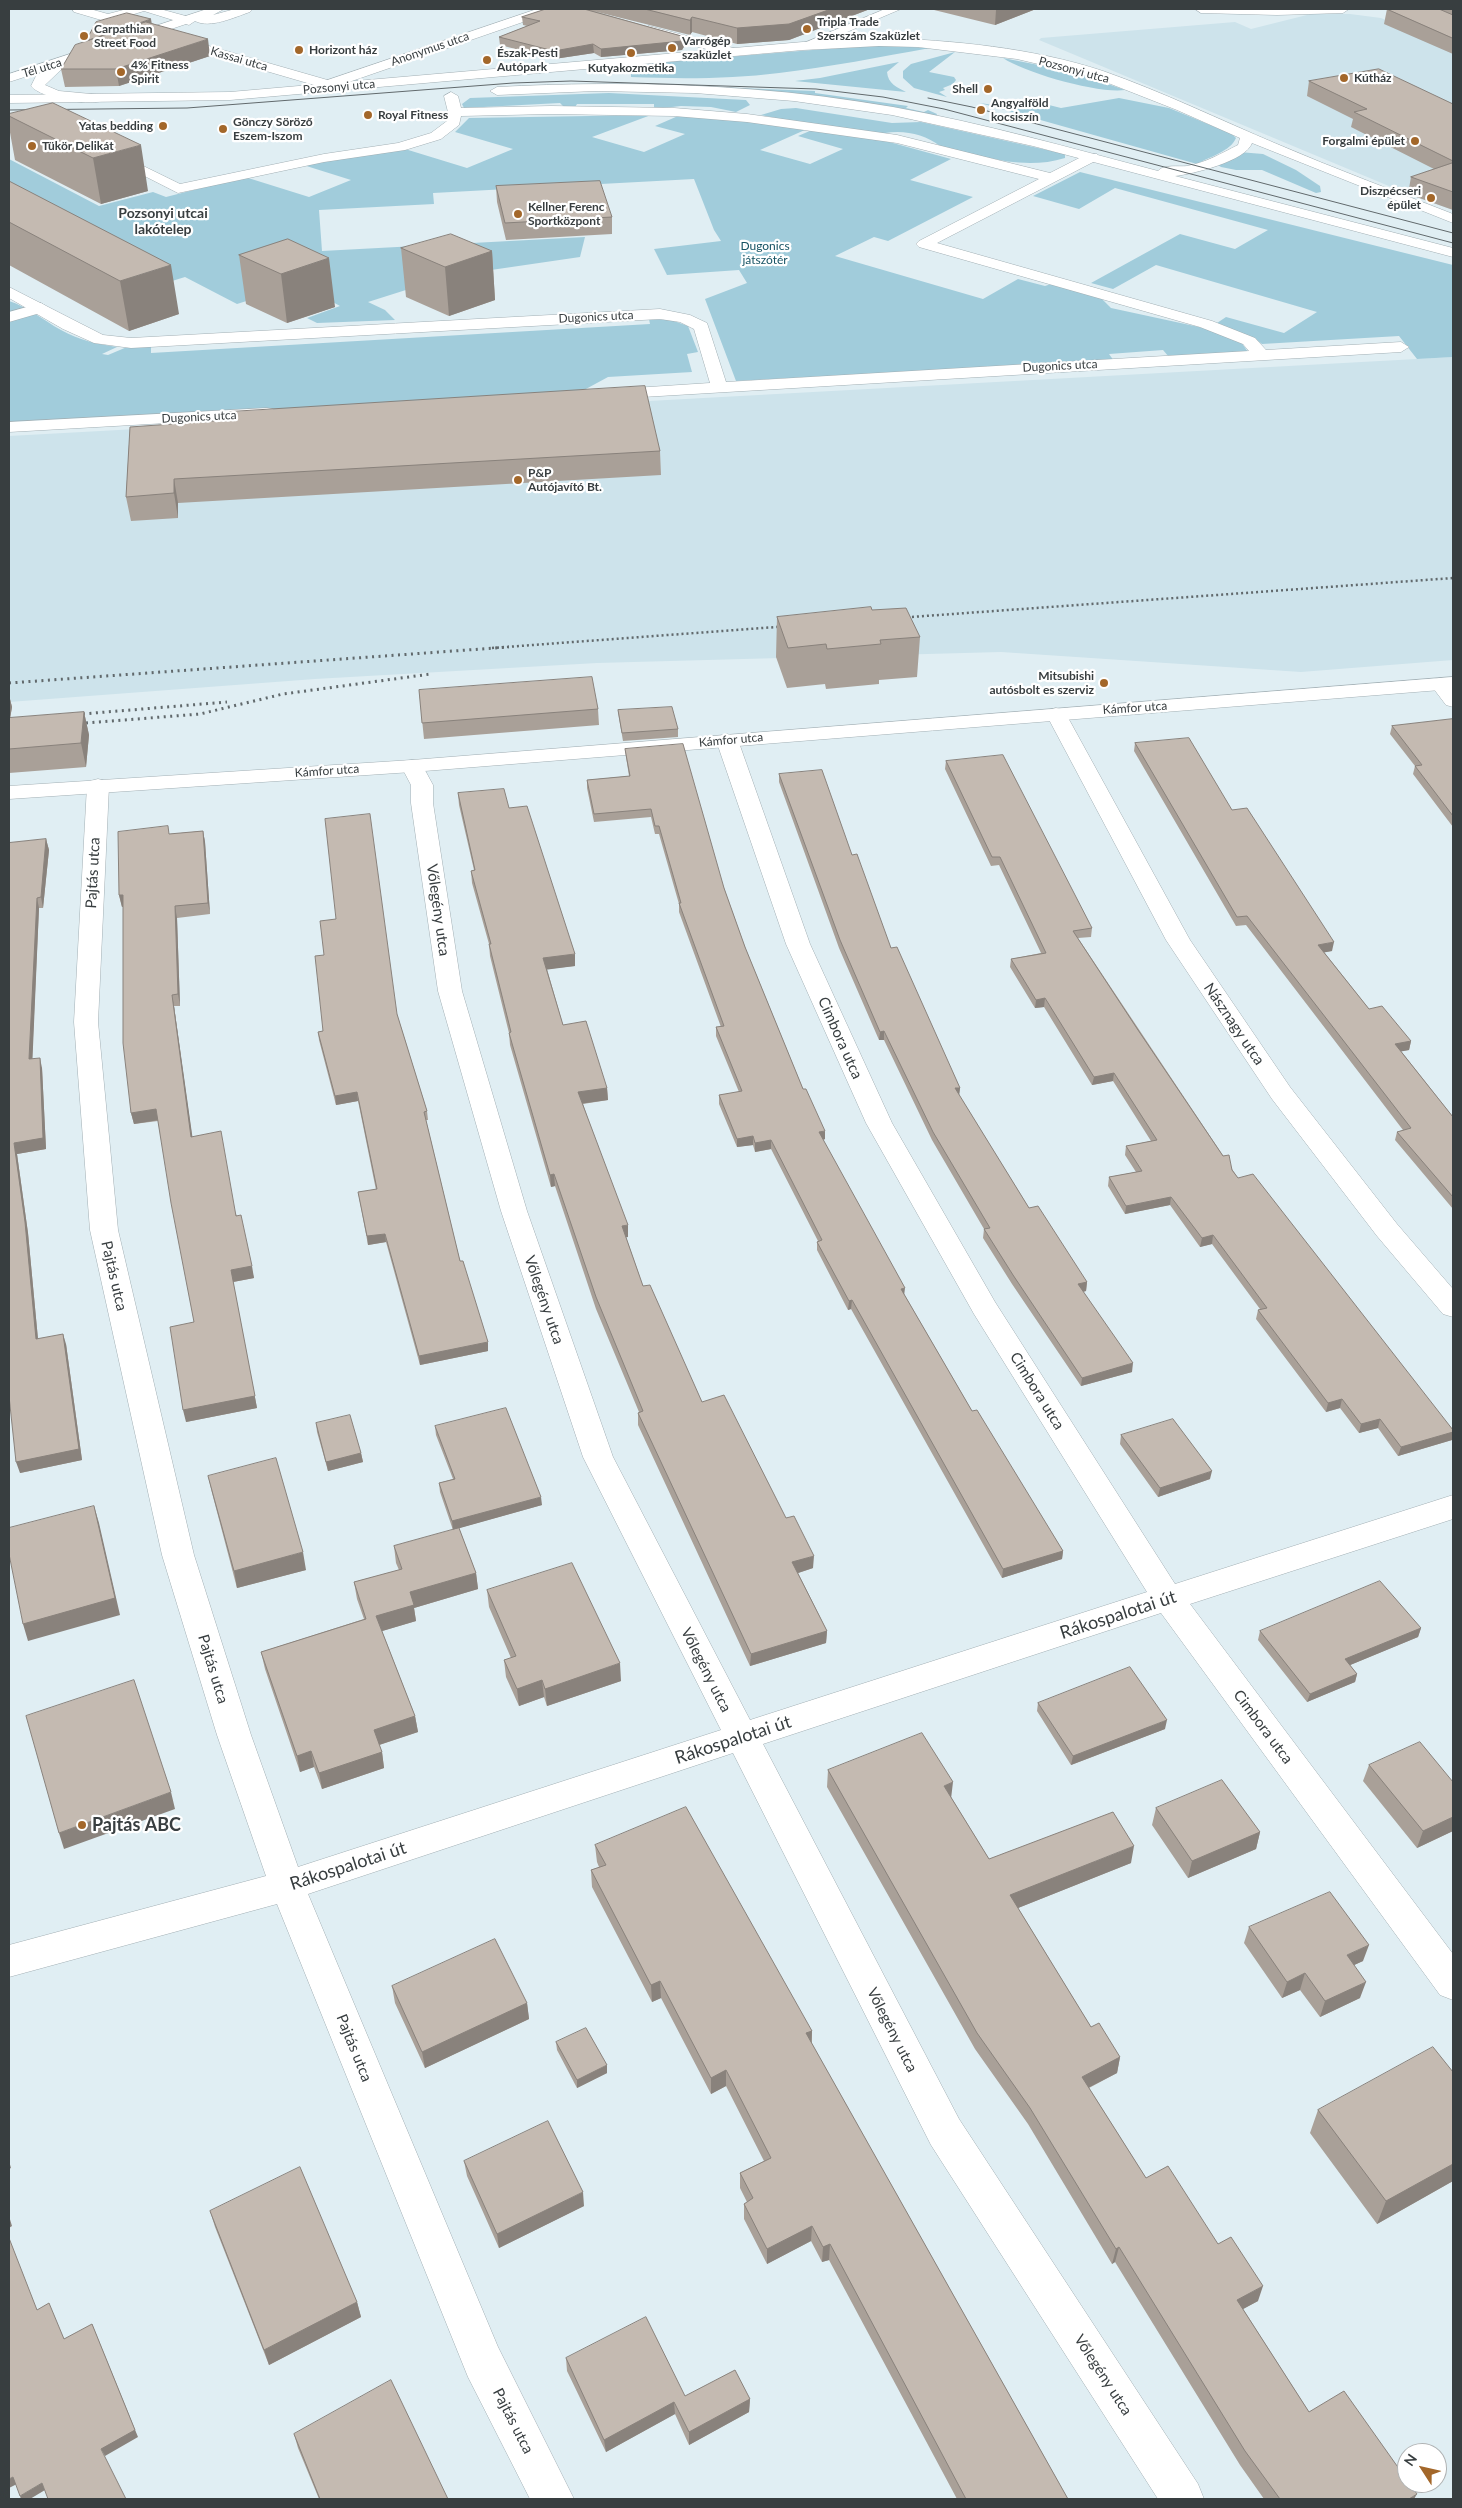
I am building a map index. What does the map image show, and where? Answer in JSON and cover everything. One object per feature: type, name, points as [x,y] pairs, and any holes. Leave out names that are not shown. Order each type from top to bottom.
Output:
[{"type":"street","points":[[78,9],[108,18],[139,9]]},
{"type":"street","points":[[148,9],[189,20]]},
{"type":"street","name":"Tél utca","points":[[9,77],[25,74],[218,9]]},
{"type":"street","name":"Tél utca","points":[[189,20],[219,18],[246,9]]},
{"type":"street","name":"Anonymus utca","points":[[312,90],[548,9]]},
{"type":"street","points":[[803,46],[895,9]]},
{"type":"street","points":[[1201,9],[1277,11],[1343,9]]},
{"type":"street","points":[[636,26],[732,52]]},
{"type":"street","name":"Kassai utca","points":[[151,33],[326,84]]},
{"type":"street","name":"Pozsonyi utca","points":[[12,99],[230,96],[803,46],[879,42],[918,43],[968,48],[1052,62],[1098,74],[1343,177],[1453,219]]},
{"type":"street","name":"Pozsonyi utca","points":[[658,89],[626,83],[621,74],[632,65],[669,58]]},
{"type":"street","points":[[67,60],[41,79],[38,86],[43,90],[60,94],[104,99]]},
{"type":"street","name":"Pozsonyi utca","points":[[479,92],[556,88],[658,89],[766,95],[892,111],[1092,157],[1453,253]]},
{"type":"street","points":[[103,151],[178,189],[324,158],[400,146],[436,136],[454,122],[455,94],[433,95]]},
{"type":"street","points":[[455,112],[674,112],[747,118],[897,139],[1052,178]]},
{"type":"street","points":[[1248,136],[1244,147],[1200,168],[1187,172],[1164,171],[1092,157],[924,244],[1206,324],[1248,340],[1262,355]]},
{"type":"street","points":[[9,292],[41,308]]},
{"type":"street","points":[[9,317],[41,308]]},
{"type":"street","name":"Dugonics utca","points":[[41,308],[69,326],[100,340],[131,343],[660,314],[684,318],[701,326],[719,386]]},
{"type":"street","name":"Dugonics utca","points":[[592,395],[1401,347]]},
{"type":"street","name":"Dugonics utca","points":[[9,427],[286,412]]},
{"type":"street","points":[[1446,684],[1453,701]]},
{"type":"street","name":"Kámfor utca","points":[[9,793],[412,766],[1446,684]]},
{"type":"street","name":"Násznagy utca","points":[[1056,714],[1178,940],[1282,1093],[1387,1230],[1453,1306]]},
{"type":"street","name":"Cimbora utca","points":[[727,740],[798,944],[879,1123],[984,1307],[1168,1599],[1453,1982]]},
{"type":"street","name":"Vőlegény utca","points":[[412,766],[422,785],[422,803],[450,991],[514,1211],[598,1457],[945,2132],[1183,2499]]},
{"type":"street","name":"Pajtás utca","points":[[98,786],[86,1022],[104,1230],[178,1555],[234,1735],[287,1886],[483,2362],[553,2499]]},
{"type":"street","name":"Rákospalotai út","points":[[9,1961],[287,1886],[951,1668],[1453,1507]]},
{"type":"shaded area","points":[[1453,10],[1453,210],[1408,194],[1039,40],[1041,38],[1235,22],[1251,29],[1311,14],[1350,14],[1381,18],[1388,21],[1408,12]]},
{"type":"shaded area","points":[[1453,357],[1453,660],[1301,672],[1001,652],[597,663],[315,679],[9,702],[9,436]]},
{"type":"green space","points":[[874,45],[930,48],[836,65],[761,75],[705,78],[631,77],[636,68],[653,63]]},
{"type":"green space","points":[[955,52],[929,72],[954,77],[956,80],[953,84],[939,92],[947,97],[914,88],[903,78],[903,71],[911,64]]},
{"type":"green space","points":[[1003,58],[1074,72],[1125,90],[1081,86],[1044,76]]},
{"type":"green space","points":[[899,62],[887,72],[889,79],[894,85],[906,92],[795,81],[820,78]]},
{"type":"green space","points":[[660,85],[815,91],[815,93],[908,106],[906,108],[924,112],[928,110],[937,114],[936,117]]},
{"type":"green space","points":[[609,93],[746,100],[750,105],[736,112],[711,107],[681,106],[654,109],[654,104],[577,104],[574,109],[566,109],[560,103],[464,108],[462,104],[470,98]]},
{"type":"green space","points":[[1119,98],[1169,108],[1232,134],[1236,138],[1225,150],[1197,164],[980,103],[993,105],[1009,103],[1021,108],[1049,105],[1061,108]]},
{"type":"green space","name":"Dugonics játszótér","points":[[796,108],[892,123],[921,122],[1065,154],[1065,158],[1049,162],[1018,163],[987,158],[940,146],[916,134],[888,132],[871,137],[951,159],[910,180],[973,197],[888,241],[874,237],[835,256],[983,299],[1018,279],[1045,286],[1051,284],[1100,297],[1111,308],[1199,327],[1239,339],[1248,352],[1169,357],[1163,350],[1109,354],[1114,361],[736,381],[705,299],[747,283],[739,270],[667,275],[654,249],[721,241],[714,230],[694,179],[433,193],[434,204],[319,210],[322,251],[585,237],[580,257],[450,276],[368,302],[385,310],[395,320],[317,323],[307,318],[340,306],[300,284],[237,304],[185,277],[91,306],[9,216],[9,159],[99,206],[153,192],[166,197],[245,177],[309,197],[351,180],[300,164],[405,149],[467,168],[513,149],[455,132],[469,118],[651,115],[592,137],[644,152],[685,134],[655,126],[678,116],[737,120],[807,129],[760,150],[810,164],[843,149],[798,136],[819,127],[761,115],[781,109]]},
{"type":"green space","points":[[1239,152],[1263,154],[1296,170],[1320,186],[1321,192],[1316,193],[1262,170],[1236,170],[1221,167],[1215,163]]},
{"type":"green space","points":[[1080,172],[1453,265],[1453,357],[1417,359],[1399,336],[1262,344],[1254,338],[1217,323],[1226,317],[1284,333],[1317,312],[1156,265],[1113,289],[1091,283],[1180,234],[1235,249],[1268,230],[1115,188],[1079,209],[1033,196]]},
{"type":"green space","points":[[9,301],[75,336],[95,343],[117,347],[102,354],[108,355],[127,347],[151,347],[151,353],[650,324],[649,319],[671,320],[688,326],[698,352],[687,354],[692,372],[608,377],[573,396],[9,427]]},
{"type":"building","points":[[546,9],[584,9],[685,37],[682,41],[601,49],[593,44],[554,51],[499,37],[540,21],[522,17]]},
{"type":"building","points":[[645,9],[831,9],[789,24],[737,28],[692,17],[690,20]]},
{"type":"building","points":[[1387,9],[1439,9],[1453,15],[1453,38]]},
{"type":"building","points":[[127,13],[151,19],[86,41],[96,22]]},
{"type":"building","points":[[146,22],[208,39],[116,69],[61,69],[75,45]]},
{"type":"building","points":[[1379,69],[1453,104],[1453,161],[1354,112],[1367,109],[1309,81]]},
{"type":"building","points":[[53,103],[141,145],[93,158],[9,116],[9,114]]},
{"type":"building","points":[[1453,163],[1453,192],[1411,177]]},
{"type":"building","points":[[9,181],[171,265],[120,281],[9,222]]},
{"type":"building","points":[[600,181],[612,217],[505,223],[496,186]]},
{"type":"building","points":[[451,234],[492,251],[445,267],[401,248]]},
{"type":"building","points":[[288,239],[329,258],[281,274],[239,255]]},
{"type":"building","points":[[645,386],[660,451],[174,479],[174,493],[126,497],[130,427],[228,420],[229,412]]},
{"type":"building","points":[[871,607],[872,610],[906,608],[920,637],[880,640],[881,644],[827,649],[826,644],[788,648],[777,617]]},
{"type":"building","points":[[592,677],[598,709],[422,723],[419,690]]},
{"type":"building","points":[[672,707],[678,729],[622,733],[618,710]]},
{"type":"building","points":[[84,712],[81,743],[9,749],[9,718]]},
{"type":"building","points":[[1453,719],[1453,816],[1415,766],[1422,765],[1392,726]]},
{"type":"building","points":[[1189,738],[1232,810],[1247,808],[1334,942],[1318,945],[1369,1009],[1382,1006],[1411,1041],[1395,1044],[1453,1117],[1453,1197],[1397,1132],[1411,1128],[1247,916],[1237,917],[1135,743]]},
{"type":"building","points":[[683,744],[724,888],[745,947],[803,1089],[806,1089],[825,1131],[819,1132],[905,1288],[901,1289],[972,1411],[977,1410],[1063,1551],[1003,1569],[852,1300],[849,1301],[817,1242],[822,1240],[771,1140],[755,1143],[753,1136],[737,1139],[719,1095],[742,1091],[716,1027],[724,1026],[679,903],[681,903],[659,826],[655,826],[651,809],[594,814],[587,780],[630,776],[625,749]]},
{"type":"building","points":[[1003,755],[1092,928],[1073,931],[1138,1030],[1223,1156],[1229,1155],[1232,1170],[1238,1178],[1253,1174],[1453,1432],[1401,1447],[1380,1419],[1361,1424],[1342,1399],[1328,1403],[1258,1310],[1267,1308],[1213,1235],[1202,1238],[1171,1197],[1126,1206],[1109,1177],[1142,1171],[1126,1146],[1157,1140],[1114,1073],[1094,1077],[1045,998],[1036,1000],[1011,959],[1046,953],[1000,857],[992,857],[946,761]]},
{"type":"building","points":[[822,770],[852,855],[857,854],[891,948],[897,947],[960,1088],[955,1088],[1029,1208],[1038,1206],[1087,1282],[1078,1284],[1133,1363],[1082,1378],[984,1229],[990,1228],[933,1132],[884,1031],[880,1032],[840,940],[779,774]]},
{"type":"building","points":[[504,789],[509,808],[527,806],[575,954],[543,958],[563,1025],[586,1021],[607,1088],[578,1092],[628,1225],[622,1226],[643,1286],[650,1285],[702,1402],[724,1395],[786,1518],[794,1516],[814,1556],[792,1562],[827,1631],[751,1654],[638,1413],[643,1411],[596,1297],[554,1174],[550,1175],[509,1033],[511,1032],[489,944],[491,944],[471,871],[475,870],[458,793]]},
{"type":"building","points":[[370,814],[397,1014],[427,1111],[424,1112],[460,1261],[463,1261],[488,1342],[419,1356],[385,1234],[367,1236],[358,1192],[377,1189],[357,1092],[335,1096],[318,1032],[323,1031],[315,956],[324,955],[320,921],[336,919],[325,819]]},
{"type":"building","points":[[168,826],[169,834],[203,831],[208,903],[175,906],[178,994],[172,995],[191,1137],[221,1131],[236,1216],[241,1215],[252,1266],[231,1270],[255,1396],[183,1410],[170,1327],[194,1322],[171,1203],[156,1109],[131,1113],[123,1043],[123,895],[119,895],[118,832]]},
{"type":"building","points":[[46,839],[41,897],[37,898],[29,1059],[40,1058],[43,1138],[14,1143],[25,1222],[36,1339],[63,1334],[79,1449],[16,1462],[9,1396],[9,843]]},
{"type":"building","points":[[506,1408],[541,1497],[452,1521],[439,1483],[455,1479],[435,1426]]},
{"type":"building","points":[[350,1415],[361,1453],[326,1462],[316,1423]]},
{"type":"building","points":[[1173,1419],[1212,1471],[1160,1488],[1121,1435]]},
{"type":"building","points":[[276,1458],[303,1552],[234,1571],[208,1476]]},
{"type":"building","points":[[94,1506],[115,1598],[23,1624],[9,1554],[9,1528]]},
{"type":"building","points":[[459,1528],[476,1573],[410,1592],[414,1605],[376,1616],[415,1716],[374,1730],[382,1752],[319,1773],[311,1751],[297,1756],[261,1652],[366,1619],[354,1582],[402,1569],[394,1546]]},
{"type":"building","points":[[572,1563],[620,1663],[545,1689],[542,1680],[517,1689],[504,1660],[516,1656],[487,1590]]},
{"type":"building","points":[[1380,1581],[1421,1628],[1345,1659],[1357,1674],[1310,1694],[1260,1631]]},
{"type":"building","points":[[1130,1667],[1167,1720],[1073,1756],[1038,1703]]},
{"type":"building","points":[[134,1680],[171,1792],[59,1833],[26,1716]]},
{"type":"building","points":[[922,1733],[953,1782],[944,1786],[989,1859],[1113,1812],[1134,1846],[1010,1895],[1091,2027],[1099,2023],[1120,2057],[1082,2077],[1146,2178],[1168,2166],[1218,2244],[1231,2237],[1263,2286],[1237,2300],[1309,2412],[1344,2391],[1397,2466],[1397,2493],[1417,2494],[1409,2499],[1280,2499],[1245,2451],[1119,2247],[1116,2249],[1030,2108],[977,2033],[828,1770]]},
{"type":"building","points":[[1420,1742],[1453,1782],[1453,1817],[1423,1831],[1369,1765]]},
{"type":"building","points":[[1222,1780],[1260,1832],[1192,1861],[1156,1808]]},
{"type":"building","points":[[686,1807],[812,2031],[806,2033],[1068,2499],[966,2499],[830,2244],[823,2247],[812,2226],[767,2249],[744,2204],[753,2198],[740,2173],[771,2158],[726,2070],[711,2078],[660,1981],[651,1985],[591,1870],[606,1865],[595,1845]]},
{"type":"building","points":[[1330,1892],[1369,1945],[1347,1955],[1366,1982],[1325,2001],[1305,1973],[1287,1982],[1249,1927]]},
{"type":"building","points":[[495,1939],[527,2003],[422,2052],[392,1986]]},
{"type":"building","points":[[586,2028],[607,2065],[577,2080],[556,2042]]},
{"type":"building","points":[[1433,2047],[1453,2072],[1453,2164],[1386,2201],[1318,2110]]},
{"type":"building","points":[[548,2121],[583,2192],[497,2234],[464,2161]]},
{"type":"building","points":[[300,2167],[357,2302],[264,2350],[210,2211]]},
{"type":"building","points":[[9,2238],[37,2310],[49,2303],[64,2339],[92,2324],[135,2430],[101,2449],[126,2499],[48,2499],[42,2483],[20,2496],[13,2477],[9,2479]]},
{"type":"building","points":[[646,2317],[685,2396],[735,2370],[750,2399],[689,2432],[674,2402],[604,2440],[566,2358]]},
{"type":"building","points":[[391,2380],[448,2499],[320,2499],[294,2434]]},
{"type":"tram line","points":[[9,110],[187,108],[513,83],[571,81],[816,89],[883,97],[944,109],[1453,243]]},
{"type":"tram line","points":[[928,98],[972,107],[1453,233]]},
{"type":"railway","points":[[897,618],[1453,578]]},
{"type":"railway","points":[[492,648],[790,626]]},
{"type":"railway","points":[[9,683],[509,647]]},
{"type":"railway","points":[[73,724],[200,714],[283,694],[431,674]]},
{"type":"railway","points":[[70,715],[227,702]]},
{"type":"place","name":"Tripla Trade Szerszám Szaküzlet","points":[[807,29]]},
{"type":"place","name":"Carpathian Street Food","points":[[84,36]]},
{"type":"place","name":"Varrógép szaküzlet","points":[[672,48]]},
{"type":"place","name":"Horizont ház","points":[[299,50]]},
{"type":"place","name":"Kutyakozmetika","points":[[631,53]]},
{"type":"place","name":"Észak-Pesti Autópark","points":[[487,60]]},
{"type":"place","name":"4% Fitness Spirit","points":[[121,72]]},
{"type":"place","name":"Kútház","points":[[1344,78]]},
{"type":"place","name":"Shell","points":[[988,89]]},
{"type":"place","name":"Angyalföld kocsiszín","points":[[981,110]]},
{"type":"place","name":"Royal Fitness","points":[[368,115]]},
{"type":"place","name":"Yatas bedding","points":[[163,126]]},
{"type":"place","name":"Gönczy Söröző Eszem-Iszom","points":[[223,129]]},
{"type":"place","name":"Forgalmi épület","points":[[1415,141]]},
{"type":"place","name":"Tükör Delikát","points":[[32,146]]},
{"type":"place","name":"Diszpécseri épület","points":[[1431,198]]},
{"type":"place","name":"Kellner Ferenc Sportközpont","points":[[518,214]]},
{"type":"place","name":"P&P Autójavító Bt.","points":[[518,480]]},
{"type":"place","name":"Mitsubishi autósbolt es szerviz","points":[[1104,683]]},
{"type":"place","name":"Pajtás ABC","points":[[82,1825]]},
{"type":"district","name":"Pozsonyi utcai lakótelep","points":[[163,222]]}]
